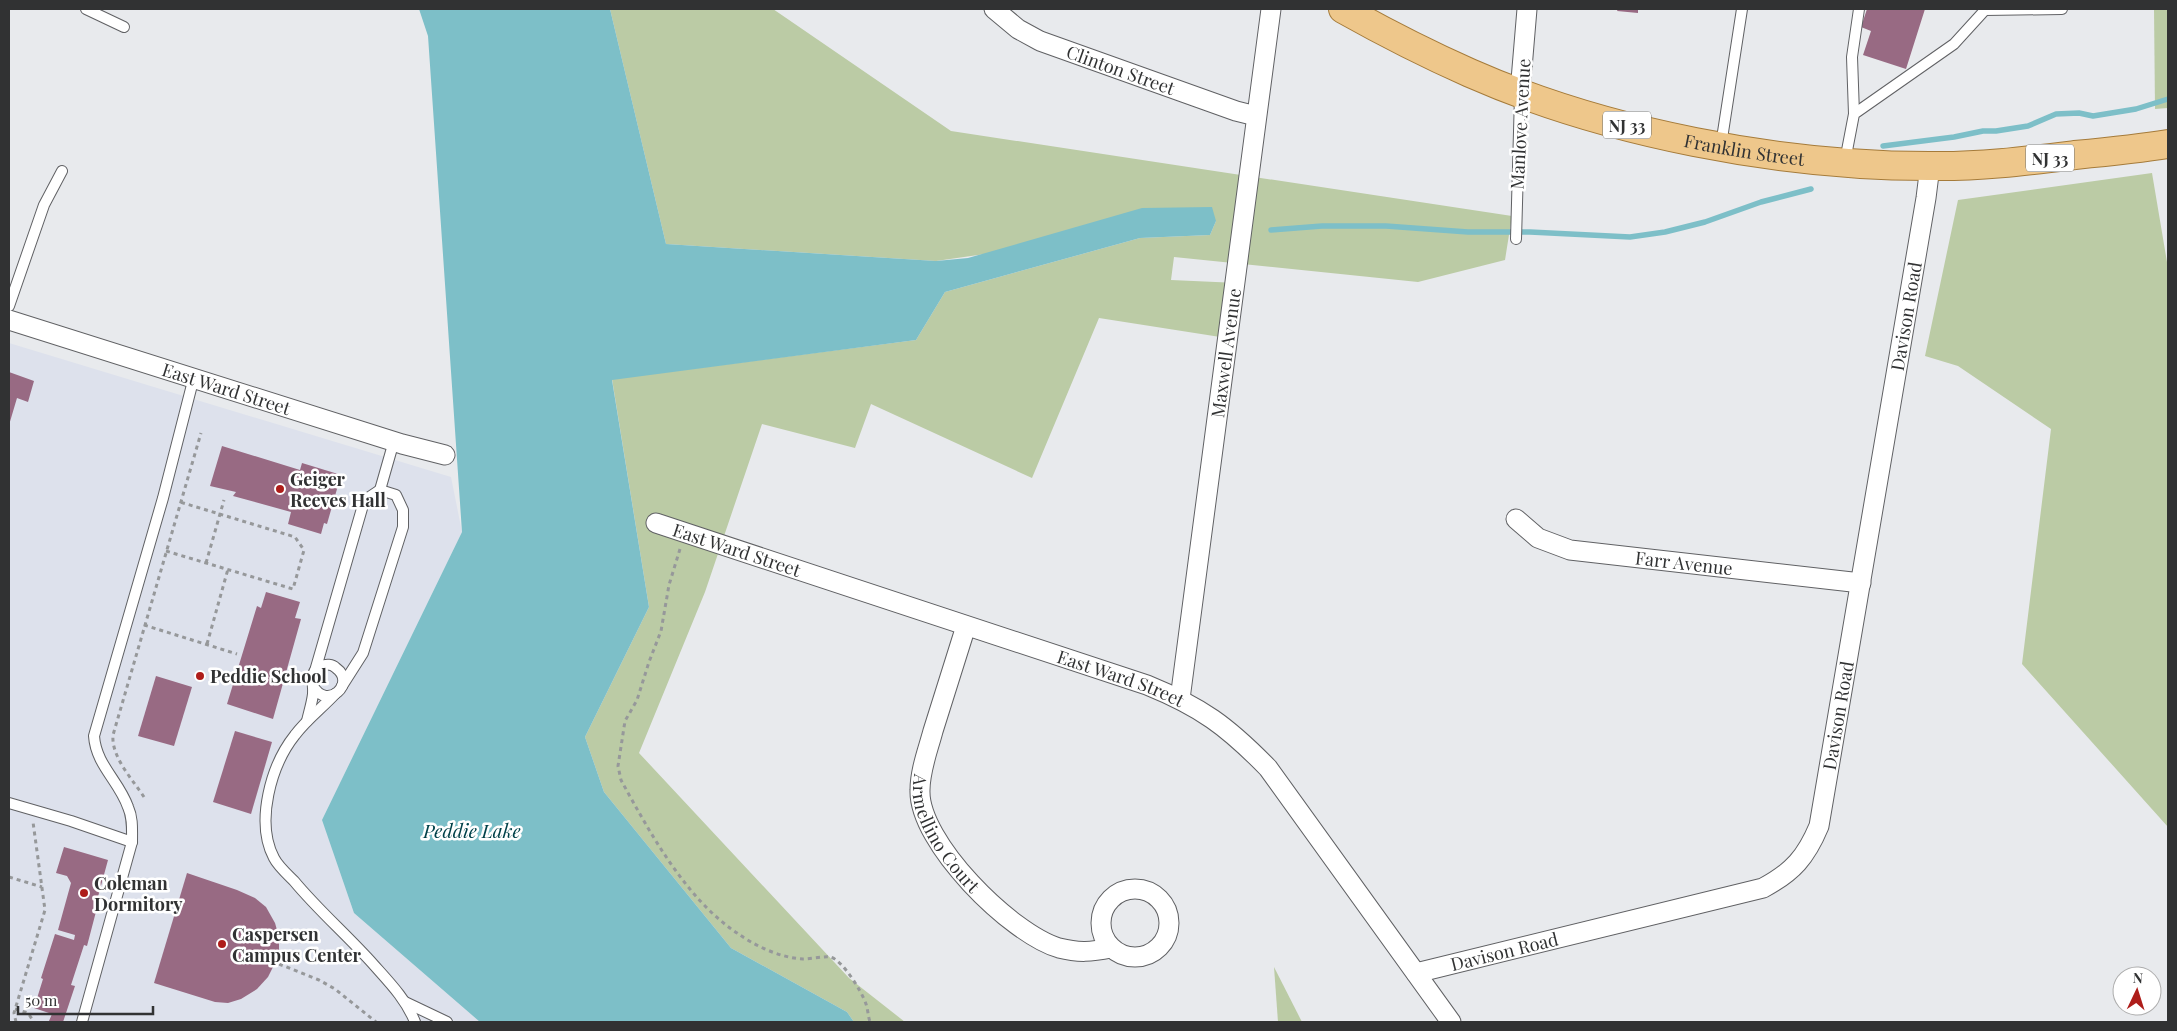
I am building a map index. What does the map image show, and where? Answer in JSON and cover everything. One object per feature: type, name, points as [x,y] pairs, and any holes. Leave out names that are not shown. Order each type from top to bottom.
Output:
[{"type":"main road","name":"Franklin Street","points":[[1343,9],[1429,54],[1520,92],[1579,112],[1652,132],[1721,146],[1785,156],[1845,162],[1930,166],[2022,161],[2166,147]]},
{"type":"street","name":"Clinton Street","points":[[994,9],[1018,29],[1040,41],[1236,111],[1256,116]]},
{"type":"street","name":"Maxwell Avenue","points":[[1180,699],[1271,9]]},
{"type":"street","name":"Manlove Avenue","points":[[1520,92],[1527,9]]},
{"type":"street","name":"Davison Road","points":[[1416,973],[1746,893],[1782,878],[1811,846],[1819,826],[1930,166]]},
{"type":"street","name":"East Ward Street","points":[[9,320],[394,441],[445,455]]},
{"type":"street","name":"Farr Avenue","points":[[1516,519],[1538,538],[1570,550],[1861,583]]},
{"type":"street","name":"East Ward Street","points":[[656,523],[684,534],[1147,685],[1180,699],[1210,715],[1237,736],[1268,768],[1451,1022]]},
{"type":"street","name":"Armellino Court","points":[[966,626],[923,766],[919,791],[926,819],[936,840],[973,884],[1014,925],[1035,938],[1058,947],[1084,953],[1111,948]]},
{"type":"lane","points":[[86,9],[124,27]]},
{"type":"lane","points":[[1721,146],[1742,9]]},
{"type":"lane","points":[[1845,162],[1854,114],[1852,57],[1859,9]]},
{"type":"lane","points":[[1854,114],[1954,44],[1985,10],[2062,9]]},
{"type":"lane","name":"Manlove Avenue","points":[[1516,239],[1520,92]]},
{"type":"lane","points":[[9,306],[44,205],[62,171]]},
{"type":"lane","points":[[82,1022],[132,842],[132,820],[128,805],[95,750],[94,736],[163,498],[194,377]]},
{"type":"lane","points":[[307,721],[313,694],[312,681],[363,505],[368,498],[380,490],[394,441]]},
{"type":"lane","points":[[380,490],[396,495],[403,510],[403,527],[363,653],[339,690],[294,735],[282,754],[266,816],[267,838],[274,858],[311,901],[348,937],[404,1002],[415,1022]]},
{"type":"lane","points":[[313,686],[315,691],[323,696],[339,690],[343,681],[341,672],[333,666],[323,665],[315,671]]},
{"type":"lane","points":[[9,803],[132,842]]},
{"type":"lane","points":[[404,1002],[447,1022]]},
{"type":"path","points":[[144,797],[117,755],[112,742],[114,726],[201,433]]},
{"type":"path","points":[[149,544],[166,551],[293,589],[304,550],[295,537],[163,498]]},
{"type":"path","points":[[206,563],[224,500]]},
{"type":"path","points":[[684,534],[668,585],[662,631],[649,662],[637,700],[625,721],[618,766],[621,780],[684,884],[703,903],[736,933],[757,945],[788,957],[818,959],[830,957],[838,962],[845,968],[865,1002],[870,1022]]},
{"type":"path","points":[[207,644],[228,570]]},
{"type":"path","points":[[144,625],[237,654]]},
{"type":"path","points":[[16,1022],[15,1009],[45,910],[32,810]]},
{"type":"path","points":[[9,878],[42,887]]},
{"type":"path","points":[[279,964],[319,980],[335,989],[376,1022]]},
{"type":"path","points":[[15,1009],[28,1013],[34,1022]]},
{"type":"shaded area","name":"Peddie School","points":[[9,343],[451,477],[462,532],[322,820],[354,913],[480,1022],[9,1022]]},
{"type":"green space","points":[[610,9],[773,9],[951,131],[1512,216],[1505,260],[1418,282],[1174,257],[1171,280],[1238,283],[1233,339],[1099,318],[1032,478],[871,404],[855,448],[762,424],[705,592],[639,753],[849,978],[905,1022],[854,1022],[847,1012],[731,948],[604,792],[585,737],[649,607],[612,379],[916,340],[945,292],[1140,238],[1210,235],[1216,221],[936,261],[666,244]]},
{"type":"green space","points":[[2154,9],[2168,9],[2168,108],[2155,109]]},
{"type":"green space","points":[[2152,173],[2168,268],[2168,827],[2022,664],[2051,429],[1958,366],[1925,356],[1958,200]]},
{"type":"green space","points":[[1274,967],[1302,1022],[1278,1022]]},
{"type":"water","name":"Peddie Lake","points":[[419,9],[610,9],[666,244],[936,261],[968,258],[1142,208],[1212,207],[1216,221],[1210,235],[1140,238],[945,292],[916,340],[612,380],[649,607],[585,737],[604,792],[731,948],[847,1012],[854,1022],[480,1022],[354,913],[322,820],[462,532],[428,36]]},
{"type":"building","points":[[1618,9],[1638,9],[1638,13],[1617,11]]},
{"type":"building","points":[[1867,9],[1925,9],[1906,69],[1863,55],[1871,31],[1861,27]]},
{"type":"building","points":[[9,372],[34,381],[28,402],[17,398],[9,425]]},
{"type":"building","name":"Geiger Reeves Hall","points":[[222,446],[300,470],[302,463],[338,474],[336,482],[339,482],[327,524],[324,523],[321,534],[288,524],[291,512],[233,496],[236,492],[210,486]]},
{"type":"building","points":[[266,592],[300,602],[295,618],[301,619],[273,719],[227,704],[257,606],[261,608]]},
{"type":"building","points":[[156,676],[192,687],[174,746],[138,736]]},
{"type":"building","points":[[235,731],[272,742],[251,814],[213,802]]},
{"type":"building","points":[[64,847],[108,860],[87,946],[84,945],[71,985],[75,986],[63,1022],[53,1022],[49,1021],[52,1014],[34,1008],[55,934],[74,940],[75,935],[58,930],[71,883],[67,876],[56,873]]},
{"type":"building","name":"Caspersen Campus Center","points":[[187,873],[255,898],[266,907],[275,923],[279,937],[279,952],[275,963],[268,977],[257,989],[241,999],[228,1003],[215,1002],[154,983]]},
{"type":"waterway","points":[[1883,146],[2028,126],[2056,114],[2079,113],[2093,116],[2136,109],[2168,99]]},
{"type":"waterway","points":[[1271,230],[1322,226],[1386,226],[1468,232],[1530,232],[1630,237],[1665,232],[1705,222],[1761,202],[1811,189]]},
{"type":"place","name":"Geiger Reeves Hall","points":[[280,489]]},
{"type":"place","name":"Peddie School","points":[[200,676]]},
{"type":"place","name":"Coleman Dormitory","points":[[84,893]]},
{"type":"place","name":"Caspersen Campus Center","points":[[222,944]]}]
